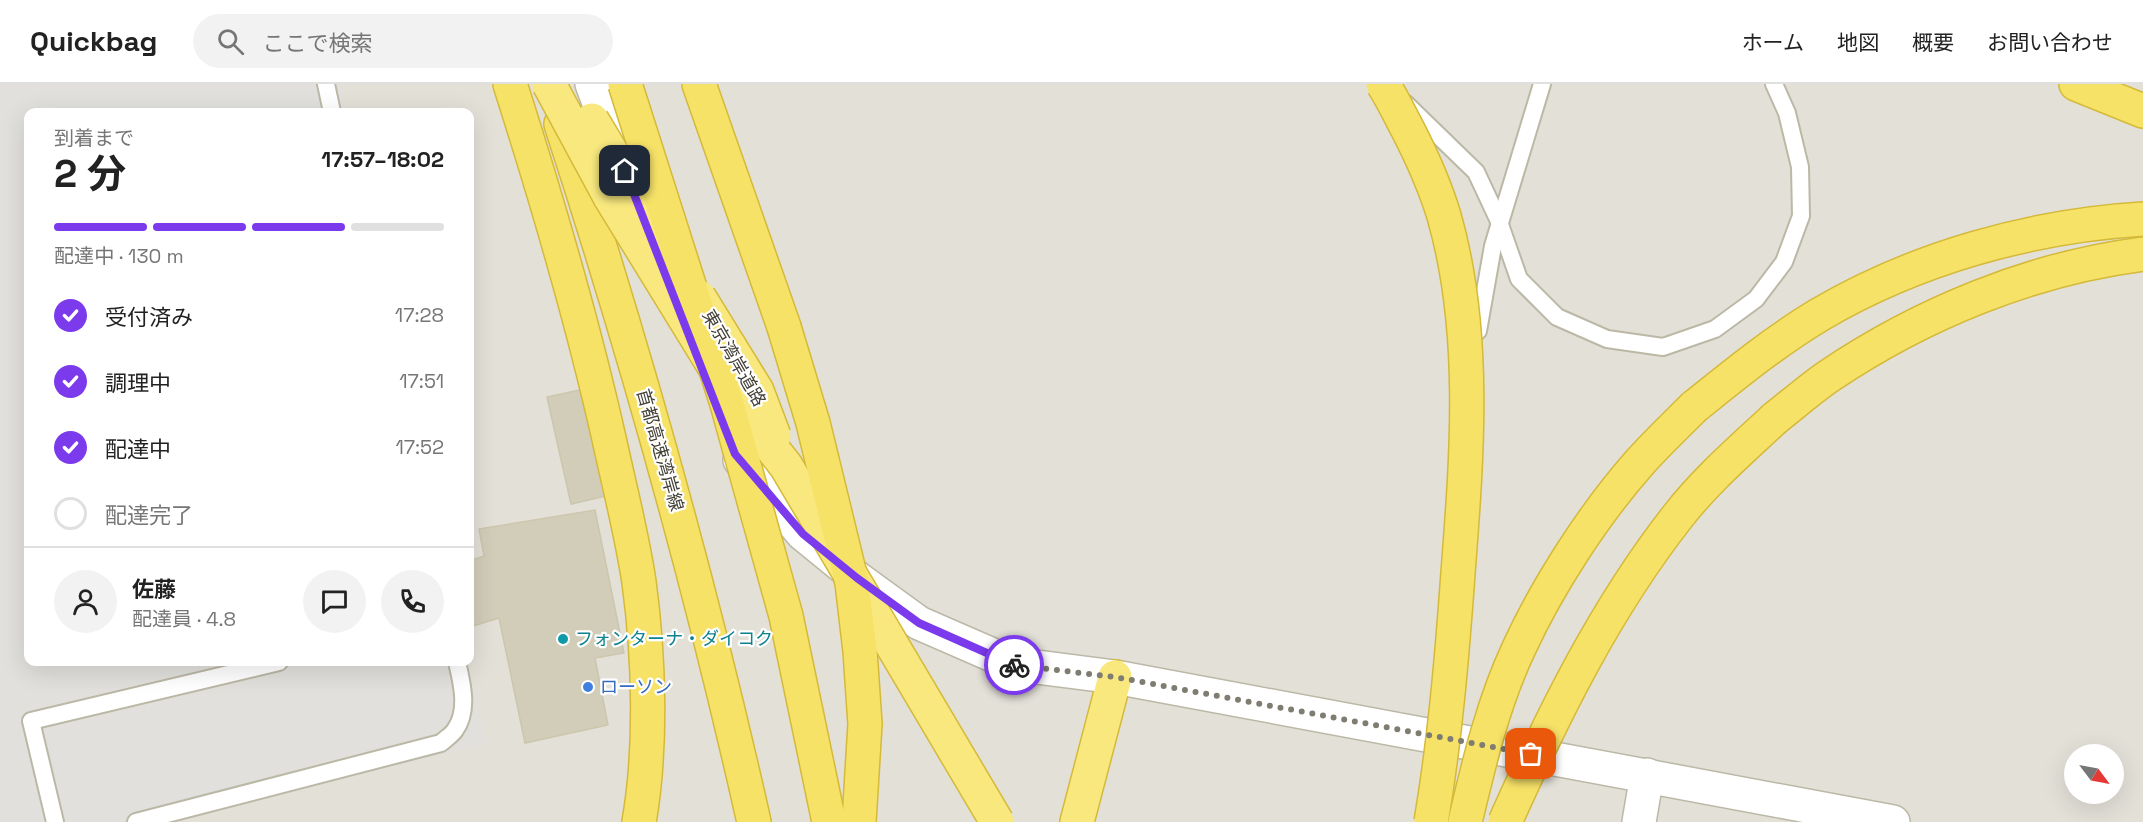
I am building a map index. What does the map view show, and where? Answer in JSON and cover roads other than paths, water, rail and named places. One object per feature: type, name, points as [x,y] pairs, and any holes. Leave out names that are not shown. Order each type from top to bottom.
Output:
[{"type":"highway","points":[[510,84],[544,190],[592,361],[639,581],[648,688],[643,799],[639,822]]},
{"type":"highway","name":"東京湾岸道路","points":[[548,84],[610,197],[725,385],[786,466]]},
{"type":"highway","name":"首都高速湾岸線","points":[[548,84],[632,352],[676,503],[714,650],[754,822]]},
{"type":"highway","name":"東京湾岸道路","points":[[573,84],[600,134],[757,391],[786,466]]},
{"type":"highway","points":[[625,84],[728,404],[786,616],[829,822]]},
{"type":"highway","points":[[699,84],[784,327],[816,434],[852,584],[865,724],[859,822]]},
{"type":"highway","points":[[1384,84],[1417,148],[1444,215],[1458,280],[1465,346],[1466,422],[1462,519],[1450,679],[1431,822]]},
{"type":"highway","points":[[1399,84],[1434,153],[1458,213],[1472,280],[1478,331],[1481,422],[1478,495],[1463,679],[1443,822]]},
{"type":"highway","points":[[2076,84],[2143,111]]},
{"type":"highway","points":[[2116,84],[2143,95]]},
{"type":"highway","points":[[1465,822],[1491,721],[1518,649],[1551,586],[1591,525],[1640,463],[1694,407],[1757,357],[1809,322],[1879,283],[1947,256],[2018,237],[2096,222],[2143,219]]},
{"type":"highway","points":[[1505,822],[1542,740],[1585,658],[1633,578],[1678,515],[1726,464],[1774,419],[1827,377],[1884,341],[1945,311],[2066,269],[2143,254]]},
{"type":"highway","points":[[786,466],[996,822]]},
{"type":"highway","points":[[1077,822],[1115,677]]},
{"type":"street","points":[[592,84],[735,454],[803,534],[857,578],[919,623],[1013,664],[1115,677],[1893,822]]},
{"type":"street","points":[[1639,822],[1647,775]]},
{"type":"lane","points":[[326,84],[331,108]]},
{"type":"lane","points":[[1384,84],[1476,172],[1498,219],[1519,279],[1557,317],[1607,339],[1663,347],[1715,329],[1756,299],[1784,262],[1801,216],[1800,167],[1787,113],[1774,84]]},
{"type":"lane","points":[[1478,331],[1493,246],[1542,84]]},
{"type":"lane","points":[[55,822],[31,721],[262,666]]},
{"type":"lane","points":[[136,822],[441,743],[455,731],[463,712],[462,684],[458,666]]},
{"type":"place","name":"フォンターナ・ダイコク","points":[[563,639]]},
{"type":"place","name":"ローソン","points":[[588,687]]}]
